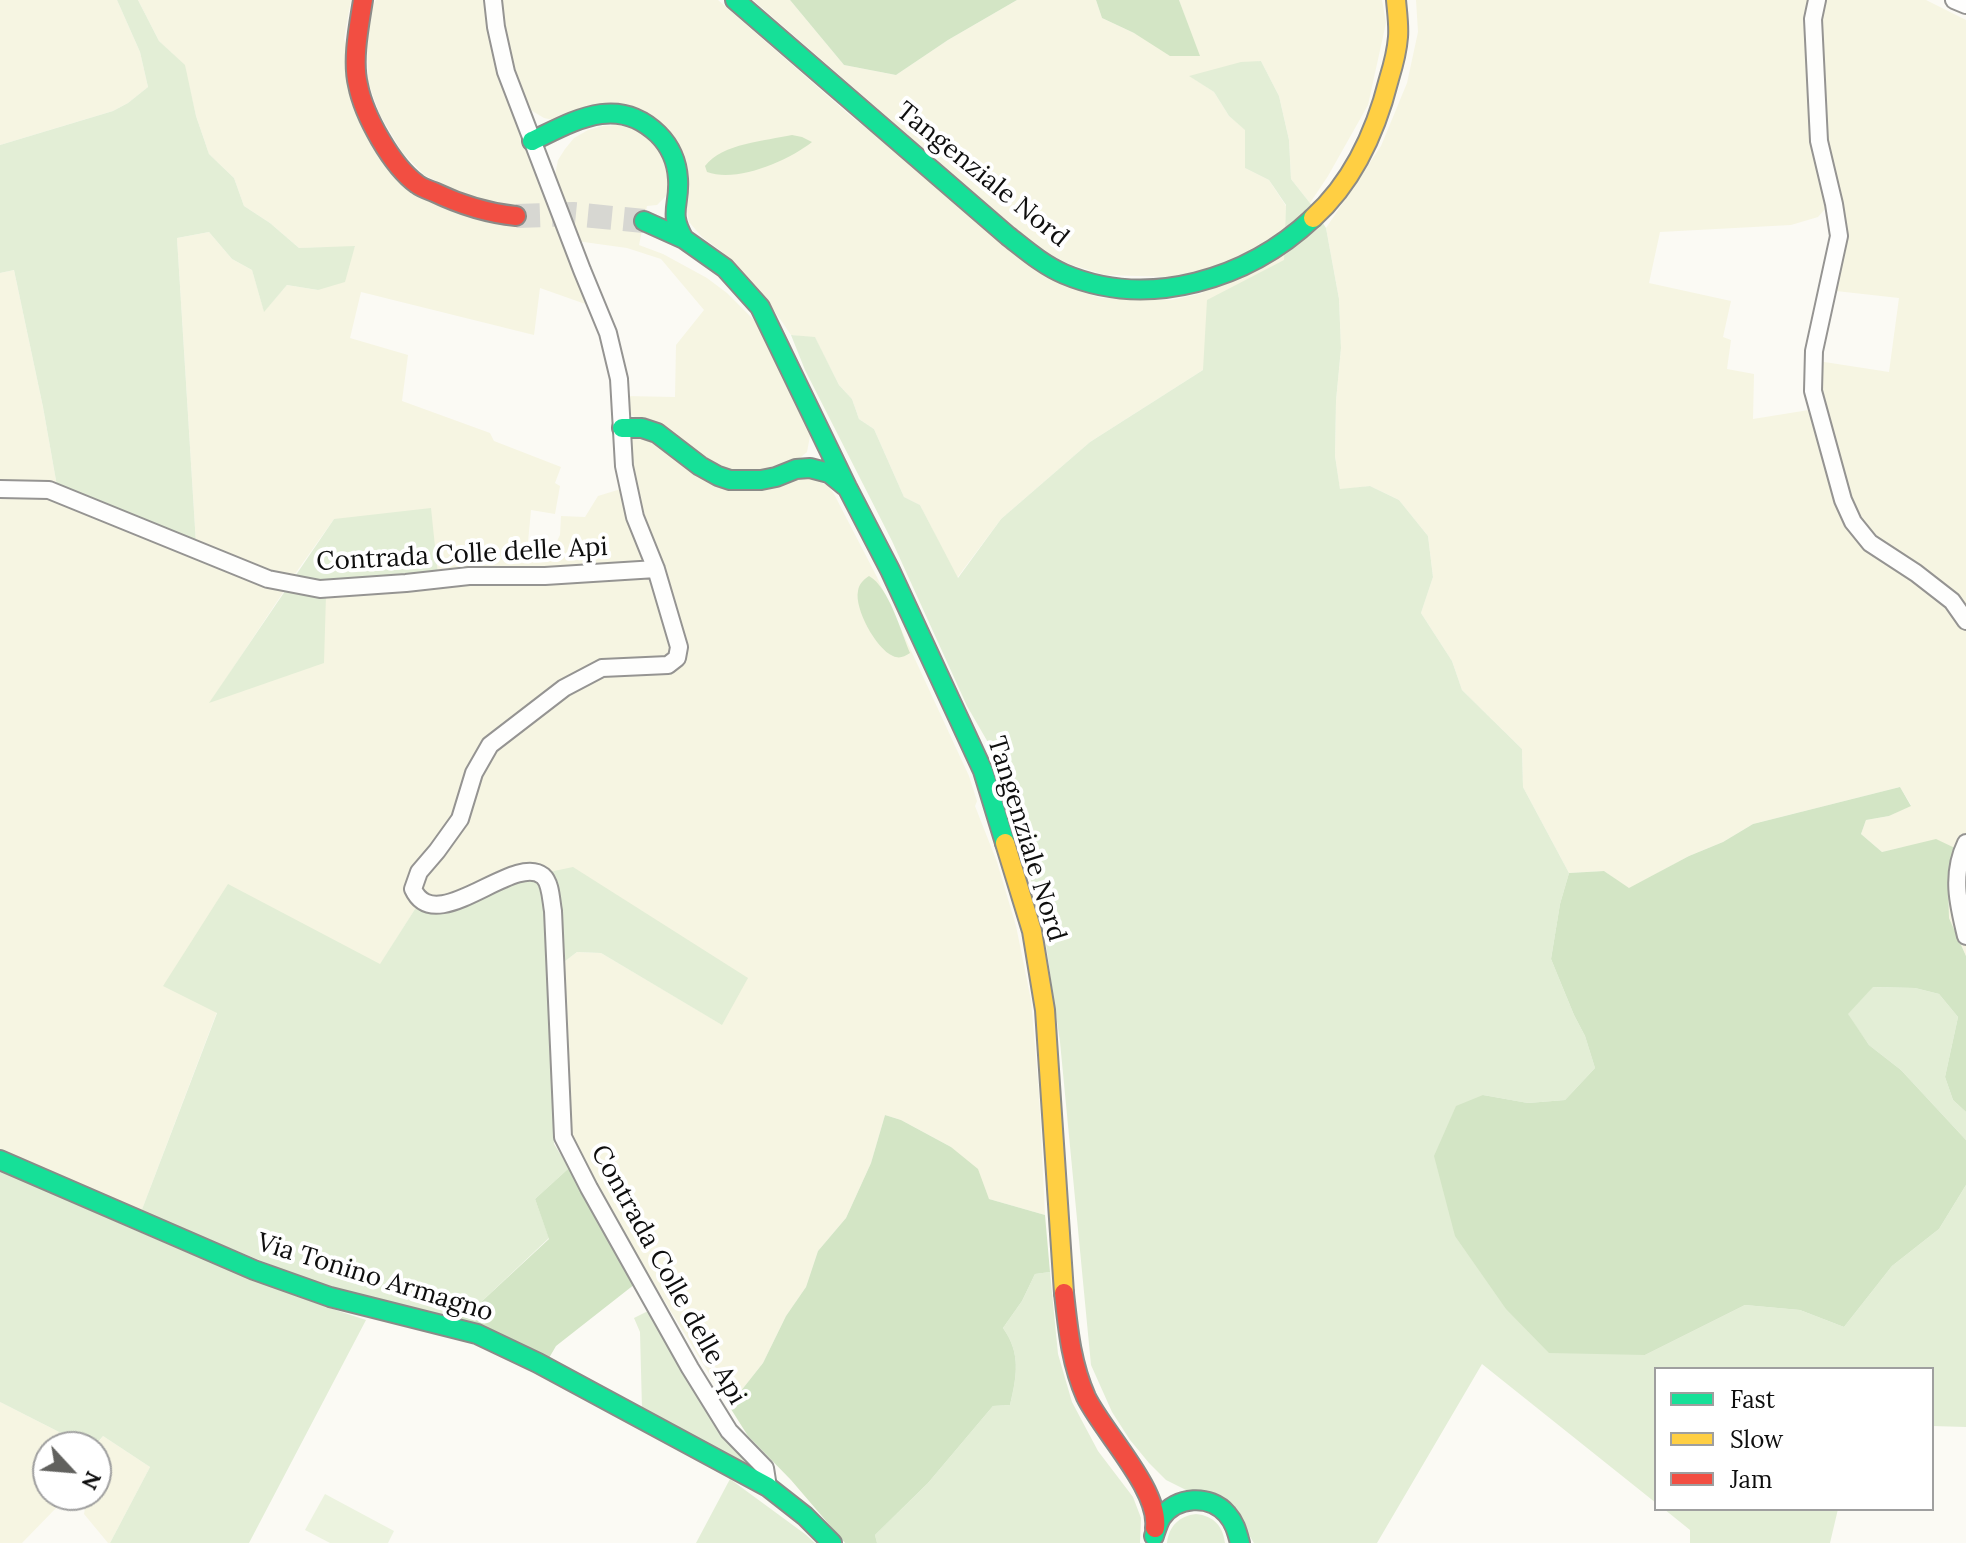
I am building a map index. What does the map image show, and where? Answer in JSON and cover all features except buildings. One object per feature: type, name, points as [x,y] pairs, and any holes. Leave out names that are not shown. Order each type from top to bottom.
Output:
[{"type":"main road","points":[[363,0],[356,40],[357,84],[370,120],[393,159],[417,184],[460,205],[516,216]]},
{"type":"main road","name":"Tangenziale Nord","points":[[735,0],[1008,236],[1045,264],[1065,275],[1103,287],[1170,289],[1201,282],[1255,261],[1314,219],[1343,186],[1366,149],[1392,73],[1398,37],[1396,0]]},
{"type":"main road","points":[[532,141],[597,114],[623,114],[636,118],[657,132],[672,154],[678,179],[674,217],[684,239]]},
{"type":"main road","name":"Tangenziale Nord","points":[[673,205],[663,215],[646,222],[684,239],[725,268],[760,307],[890,570],[983,771],[1032,931],[1045,1010],[1069,1344],[1087,1398],[1132,1466],[1151,1502],[1156,1521],[1154,1536]]},
{"type":"main road","points":[[797,469],[813,451],[817,440],[815,418]]},
{"type":"main road","points":[[622,428],[653,431],[665,437],[701,468],[724,478],[749,482],[811,468],[825,470],[847,487]]},
{"type":"main road","name":"Via Tonino Armagno","points":[[0,1160],[254,1270],[330,1297],[477,1334],[538,1363],[768,1487],[805,1516],[832,1543]]},
{"type":"main road","name":"Tangenziale Nord","points":[[1132,1466],[1166,1492],[1185,1501],[1211,1501],[1222,1508],[1232,1517],[1241,1542]]},
{"type":"main road","points":[[1154,1536],[1162,1516],[1185,1501]]},
{"type":"street","name":"Contrada Colle delle Api","points":[[493,0],[506,72],[608,333],[619,379],[624,466],[635,517],[656,569],[679,647],[677,658],[668,665],[602,668],[564,688],[490,745],[474,773],[460,819],[419,872],[413,889],[417,897],[442,905],[466,898],[502,879],[533,871],[548,882],[553,911],[563,1137],[690,1368],[729,1431],[765,1468],[768,1487]]},
{"type":"street","points":[[1817,0],[1813,19],[1819,141],[1839,236],[1814,351],[1813,391],[1843,500],[1853,522],[1870,543],[1952,601],[1966,621]]},
{"type":"street","points":[[1954,0],[1966,5]]},
{"type":"street","name":"Contrada Colle delle Api","points":[[0,489],[49,490],[268,579],[320,589],[469,576],[545,576],[656,569]]},
{"type":"street","points":[[1966,843],[1956,876],[1958,905],[1966,936]]},
{"type":"green space","points":[[0,0],[117,0],[140,52],[148,87],[113,111],[0,145]]},
{"type":"green space","points":[[117,0],[138,0],[159,41],[185,65],[196,116],[209,154],[234,178],[244,206],[299,248],[355,246],[345,282],[318,290],[287,285],[264,312],[252,270],[232,259],[209,232],[177,238],[196,544],[57,486],[14,270],[0,273],[0,145],[113,111],[148,87],[140,52]]},
{"type":"green space","points":[[138,0],[351,0],[344,39],[410,193],[498,203],[464,194],[424,175],[402,152],[380,115],[368,82],[367,41],[376,0],[718,0],[853,118],[1079,291],[1101,298],[1171,300],[1203,293],[1169,277],[1105,275],[1051,255],[1015,228],[753,0],[790,0],[844,65],[896,75],[1017,0],[1096,0],[1102,18],[1199,56],[1179,0],[1382,0],[1386,23],[1368,105],[1310,203],[1291,179],[1289,140],[1279,96],[1261,61],[1190,76],[1214,92],[1229,116],[1246,130],[1245,168],[1269,180],[1286,206],[1285,261],[1251,279],[1203,370],[1090,442],[1001,519],[957,578],[920,505],[904,497],[874,429],[859,419],[852,399],[839,385],[815,338],[791,335],[771,306],[721,251],[689,222],[686,205],[654,121],[558,121],[544,118],[529,109],[514,114],[538,182],[555,175],[558,160],[565,149],[574,138],[588,130],[618,125],[635,129],[651,140],[671,171],[666,196],[657,205],[647,206],[639,245],[707,278],[759,325],[811,431],[807,452],[795,462],[763,473],[726,472],[625,411],[625,396],[675,397],[676,345],[704,310],[661,259],[627,248],[562,239],[591,306],[540,288],[534,335],[361,292],[350,338],[408,355],[402,401],[490,433],[494,441],[561,467],[555,483],[560,486],[555,514],[531,510],[528,542],[532,551],[554,547],[560,535],[561,516],[585,517],[598,496],[624,488],[619,438],[650,440],[697,476],[811,477],[828,486],[877,577],[969,776],[977,801],[975,806],[997,862],[1016,926],[1031,1000],[1045,1215],[989,1199],[951,1147],[901,1120],[885,1115],[871,1163],[846,1218],[818,1251],[806,1287],[786,1316],[763,1363],[729,1406],[643,1266],[583,1160],[570,1130],[564,962],[577,952],[601,953],[721,1024],[554,871],[498,889],[447,912],[415,909],[380,965],[163,985],[217,1012],[141,1212],[0,1151],[0,497],[48,498],[81,508],[134,535],[284,591],[210,703],[326,595],[334,519],[295,574],[266,571],[196,544],[177,238],[209,232],[232,259],[252,270],[264,311],[287,285],[318,290],[355,247],[299,248],[244,206],[234,178],[209,154],[184,65],[159,41]]},
{"type":"green space","points":[[790,0],[1017,0],[896,75],[844,65]]},
{"type":"green space","points":[[1096,0],[1179,0],[1200,56],[1170,56],[1134,33],[1102,18]]},
{"type":"green space","points":[[1416,0],[1926,0],[1966,20],[1966,956],[1949,918],[1948,879],[1903,847],[1882,852],[1861,834],[1866,820],[1889,816],[1911,805],[1900,787],[1753,824],[1629,889],[1604,871],[1569,873],[1523,787],[1522,749],[1462,690],[1452,661],[1421,613],[1433,577],[1428,536],[1399,500],[1370,486],[1340,490],[1335,456],[1341,348],[1339,299],[1326,228],[1381,146],[1407,83],[1418,32]],"holes":[[[1837,203],[1842,250],[1836,291],[1899,298],[1889,372],[1818,361],[1821,408],[1753,419],[1754,374],[1727,369],[1731,340],[1723,337],[1731,301],[1649,283],[1660,232],[1791,225],[1818,217],[1826,208]]]},
{"type":"green space","points":[[1261,61],[1279,96],[1289,140],[1291,179],[1326,228],[1339,299],[1341,348],[1335,456],[1340,489],[1370,486],[1399,500],[1428,536],[1433,577],[1421,613],[1452,661],[1462,690],[1522,749],[1523,787],[1569,873],[1560,904],[1551,959],[1585,1036],[1595,1068],[1565,1100],[1528,1103],[1483,1095],[1645,1355],[1745,1305],[1800,1310],[1844,1327],[1892,1266],[1939,1229],[1966,1185],[1966,1427],[1934,1426],[1934,1367],[1654,1367],[1654,1501],[1482,1364],[1377,1543],[1254,1543],[1247,1532],[1166,1480],[1130,1440],[1112,1412],[1091,1365],[1060,1042],[1043,924],[997,758],[967,706],[892,541],[805,370],[791,335],[815,337],[839,385],[852,399],[859,419],[874,429],[904,497],[920,505],[958,578],[1001,519],[1090,442],[1203,370],[1207,300],[1284,260],[1286,205],[1269,180],[1245,168],[1245,130],[1229,116],[1214,92],[1189,76],[1241,62]]},
{"type":"green space","points":[[792,135],[812,142],[762,168],[733,175],[707,172],[705,166],[722,152]]},
{"type":"green space","points":[[14,270],[57,486],[0,485],[0,273]]},
{"type":"green space","points":[[431,508],[439,585],[326,595],[324,663],[209,703],[334,519]]},
{"type":"green space","points":[[869,576],[883,590],[894,611],[910,653],[906,656],[897,657],[886,652],[873,637],[863,617],[858,591]]},
{"type":"green space","points":[[1900,787],[1911,806],[1889,816],[1866,820],[1861,834],[1882,852],[1936,839],[1957,849],[1948,879],[1949,918],[1966,956],[1966,1112],[1953,1100],[1945,1077],[1958,1017],[1939,994],[1915,988],[1873,987],[1848,1014],[1869,1045],[1901,1070],[1966,1140],[1966,1185],[1939,1229],[1892,1266],[1844,1327],[1800,1310],[1745,1305],[1645,1355],[1549,1353],[1506,1309],[1455,1236],[1434,1156],[1456,1106],[1483,1095],[1528,1103],[1565,1100],[1595,1068],[1585,1036],[1551,959],[1560,904],[1569,873],[1604,871],[1629,888],[1753,824]]},
{"type":"green space","points":[[573,867],[748,978],[722,1025],[601,953],[577,952],[564,962],[550,960],[554,1144],[569,1168],[535,1199],[549,1238],[480,1303],[457,1304],[446,1317],[323,1286],[141,1212],[217,1013],[163,986],[228,884],[380,964],[415,909],[448,912],[498,889]]},
{"type":"green space","points":[[1872,987],[1915,988],[1939,994],[1958,1017],[1945,1077],[1953,1100],[1966,1112],[1966,1140],[1901,1070],[1869,1045],[1847,1014]]},
{"type":"green space","points":[[885,1115],[901,1120],[951,1147],[978,1169],[989,1199],[1045,1215],[1050,1272],[1035,1274],[1022,1301],[1003,1328],[1013,1346],[1016,1365],[1010,1405],[993,1406],[928,1483],[875,1535],[877,1543],[845,1543],[748,1436],[729,1406],[763,1363],[786,1316],[806,1287],[818,1251],[846,1218],[871,1163]]},
{"type":"green space","points":[[569,1168],[635,1284],[556,1346],[549,1358],[446,1317],[457,1304],[480,1303],[549,1239],[535,1199]]},
{"type":"green space","points":[[0,1171],[227,1269],[366,1320],[249,1543],[110,1543],[150,1467],[112,1442],[112,1431],[57,1431],[0,1402]]},
{"type":"green space","points":[[1050,1272],[1058,1354],[1072,1402],[1098,1451],[1133,1497],[1141,1518],[1140,1543],[877,1543],[875,1535],[928,1483],[993,1406],[1010,1405],[1016,1365],[1013,1346],[1003,1328],[1022,1301],[1035,1274]]},
{"type":"green space","points":[[650,1310],[724,1438],[749,1460],[752,1467],[642,1409],[640,1332],[634,1318]]},
{"type":"green space","points":[[0,1402],[57,1431],[32,1431],[32,1511],[53,1511],[22,1543],[0,1543]]},
{"type":"green space","points":[[112,1442],[150,1467],[110,1543],[85,1511],[112,1511]]},
{"type":"green space","points":[[730,1479],[805,1534],[815,1543],[696,1543]]},
{"type":"green space","points":[[325,1494],[394,1531],[388,1543],[330,1543],[305,1530]]},
{"type":"green space","points":[[1666,1511],[1838,1511],[1830,1543],[1690,1543],[1690,1530]]},
{"type":"green space","points":[[1196,1514],[1216,1523],[1225,1543],[1167,1543],[1176,1523]]},
{"type":"tunnel","points":[[516,216],[573,214],[644,221]]},
{"type":"traffic: fast","points":[[735,0],[1008,236],[1042,262],[1064,274],[1096,284],[1130,289],[1163,288],[1196,282],[1259,258],[1313,218]]},
{"type":"traffic: fast","points":[[532,141],[595,115],[627,115],[643,122],[658,134],[674,160],[678,179],[676,215],[684,239]]},
{"type":"traffic: fast","points":[[644,221],[684,239],[725,268],[760,307],[890,570],[983,771],[1005,843]]},
{"type":"traffic: fast","points":[[622,428],[642,428],[657,433],[700,466],[730,480],[761,480],[810,468],[829,473],[845,486]]},
{"type":"traffic: fast","points":[[0,1160],[254,1270],[330,1297],[477,1334],[538,1363],[768,1487],[805,1516],[832,1543]]},
{"type":"traffic: fast","points":[[1154,1536],[1167,1511],[1175,1505],[1193,1500],[1212,1503],[1227,1514],[1240,1543]]},
{"type":"traffic: slow","points":[[1313,218],[1328,204],[1352,171],[1370,136],[1397,48],[1396,0]]},
{"type":"traffic: slow","points":[[1005,843],[1032,931],[1045,1010],[1064,1293]]},
{"type":"traffic: jam","points":[[363,0],[356,75],[366,111],[389,153],[423,188],[474,208],[516,216]]},
{"type":"traffic: jam","points":[[1064,1293],[1071,1346],[1086,1397],[1149,1496],[1155,1528]]}]
